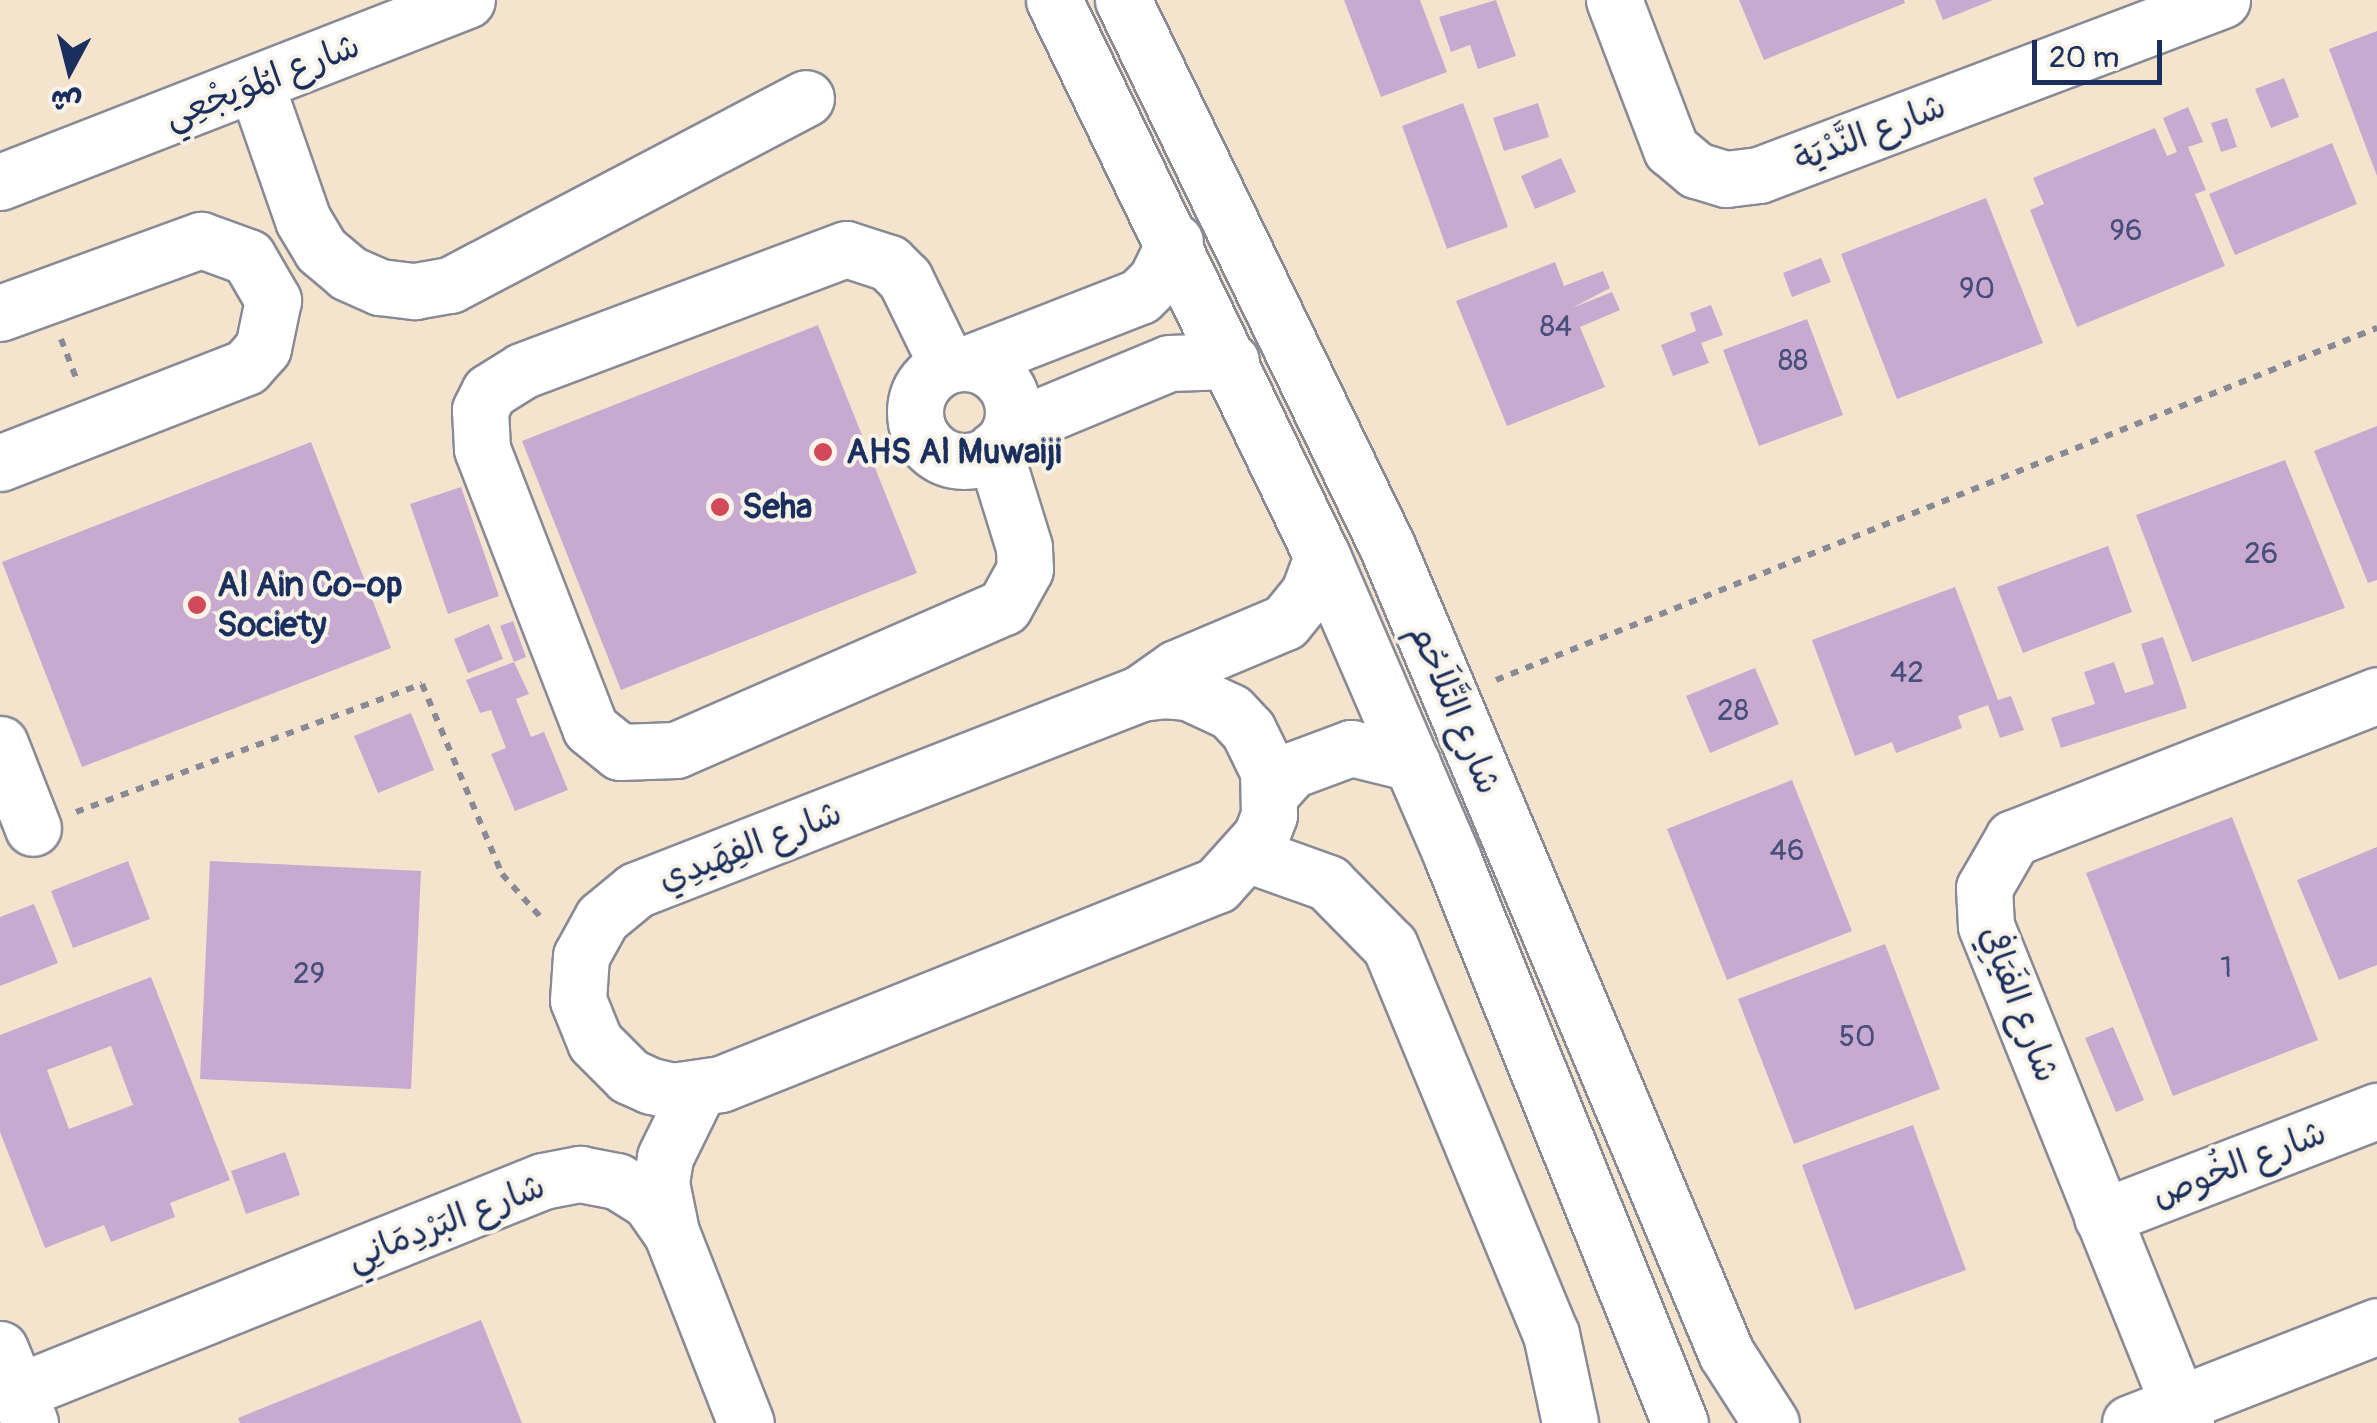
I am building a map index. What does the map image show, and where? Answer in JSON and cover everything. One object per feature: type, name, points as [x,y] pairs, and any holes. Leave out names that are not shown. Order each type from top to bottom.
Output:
[{"type":"street","name":"شارع المُوَيجْعِي","points":[[0,182],[467,0]]},
{"type":"street","name":"شارع التَّلاَحُم","points":[[1054,0],[1175,241],[1322,556],[1412,763],[1680,1423]]},
{"type":"street","name":"شارع التَّلاَحُم","points":[[1123,0],[1331,426],[1726,1353],[1771,1423]]},
{"type":"street","name":"شارع النَّدْيَة","points":[[1614,0],[1671,148],[1696,170],[1726,180],[1759,176],[2222,0]]},
{"type":"street","points":[[256,85],[303,220],[322,250],[348,273],[380,287],[415,291],[450,286],[806,98]]},
{"type":"street","points":[[0,463],[246,367],[272,325],[264,276],[248,257],[201,240],[22,304]]},
{"type":"street","points":[[1175,241],[1156,280],[1130,302],[959,364],[916,398],[924,442],[936,453],[966,461],[1002,440],[1168,364],[1231,361]]},
{"type":"street","points":[[846,249],[889,263],[905,280],[959,364],[988,368],[1010,394],[1002,440],[1025,568],[1004,607],[676,750],[620,752],[590,728],[482,450],[480,410],[489,392],[522,371],[846,249]]},
{"type":"street","name":"شارع الفِهَيدِي","points":[[581,956],[602,918],[636,890],[1141,692],[1176,668],[1285,622],[1308,592],[1322,556]]},
{"type":"street","name":"شارع الفِهَيدِي","points":[[1141,692],[1188,692],[1231,712],[1260,750],[1270,793]]},
{"type":"street","name":"شارع الفَيَافِي","points":[[2165,1417],[2102,1216],[1986,926],[1990,869],[2013,838],[2377,696]]},
{"type":"street","points":[[0,744],[35,827]]},
{"type":"street","points":[[581,956],[584,1022],[610,1061],[651,1086],[698,1090],[1217,885],[1250,855],[1270,793],[1292,770],[1351,748],[1412,763]]},
{"type":"street","points":[[1250,855],[1328,883],[1390,946],[1550,1334],[1570,1423]]},
{"type":"street","points":[[671,1232],[662,1183],[664,1157],[698,1090]]},
{"type":"street","name":"شارع الخُوص","points":[[2102,1216],[2377,1111]]},
{"type":"street","name":"شارع البَرْدِمَانِي","points":[[16,1388],[543,1181],[580,1174],[617,1180],[649,1201],[671,1232],[746,1423]]},
{"type":"street","points":[[2165,1417],[2377,1326]]},
{"type":"path","points":[[22,304],[95,426]]},
{"type":"path","points":[[1450,698],[2377,328]]},
{"type":"path","points":[[35,827],[422,684],[502,874],[581,956]]},
{"type":"building","points":[[1344,0],[1420,0],[1447,72],[1381,97]]},
{"type":"building","points":[[1496,0],[1516,56],[1478,69],[1470,45],[1451,52],[1439,17]]},
{"type":"building","points":[[1739,0],[1904,0],[1905,3],[1764,60]]},
{"type":"building","points":[[1935,0],[1993,0],[1943,20]]},
{"type":"building","points":[[2377,31],[2377,176],[2329,49]]},
{"type":"building","points":[[2284,78],[2299,117],[2271,128],[2255,89]]},
{"type":"building","points":[[1463,103],[1508,227],[1447,249],[1402,126]]},
{"type":"building","points":[[1538,103],[1549,137],[1504,151],[1493,118]]},
{"type":"building","points":[[2188,107],[2203,142],[2188,147],[2206,190],[2195,194],[2225,266],[2077,327],[2030,210],[2044,204],[2033,178],[2155,128],[2167,156],[2177,152],[2163,118]]},
{"type":"building","points":[[2227,118],[2237,147],[2221,152],[2211,123]]},
{"type":"building","points":[[2332,143],[2357,204],[2235,255],[2209,194]]},
{"type":"building","points":[[1561,158],[1576,192],[1535,209],[1521,176]]},
{"type":"building","points":[[1986,198],[2043,343],[1897,399],[1841,254]]},
{"type":"building","points":[[1821,258],[1831,282],[1792,297],[1783,273]]},
{"type":"building","points":[[1555,262],[1564,286],[1603,271],[1610,288],[1572,308],[1612,292],[1620,310],[1580,327],[1605,387],[1507,426],[1456,301]]},
{"type":"building","points":[[1711,305],[1723,335],[1701,343],[1709,363],[1673,376],[1661,345],[1696,331],[1690,313]]},
{"type":"building","points":[[1807,319],[1843,415],[1759,446],[1723,350]]},
{"type":"building","name":"Seha","points":[[818,325],[917,573],[621,690],[522,441]]},
{"type":"building","points":[[2377,426],[2377,580],[2368,583],[2314,451]]},
{"type":"building","name":"Al Ain Co-op Society","points":[[311,442],[391,648],[82,767],[2,562]]},
{"type":"building","points":[[2285,460],[2345,608],[2192,662],[2136,515]]},
{"type":"building","points":[[461,487],[499,596],[448,614],[410,504]]},
{"type":"building","points":[[2108,546],[2132,612],[2023,653],[1997,587]]},
{"type":"building","points":[[1955,587],[1998,700],[2011,696],[2024,730],[2000,738],[1988,705],[1958,716],[1962,728],[1896,753],[1892,742],[1855,756],[1812,640]]},
{"type":"building","points":[[513,621],[526,657],[514,662],[500,626]]},
{"type":"building","points":[[489,624],[503,659],[468,673],[454,639]]},
{"type":"building","points":[[2163,637],[2187,708],[2061,748],[2051,718],[2095,704],[2084,672],[2114,662],[2125,693],[2154,684],[2141,644]]},
{"type":"building","points":[[514,662],[529,694],[516,699],[531,737],[544,732],[568,790],[515,811],[491,754],[506,748],[491,710],[480,713],[466,680]]},
{"type":"building","points":[[1755,668],[1779,724],[1710,753],[1686,696]]},
{"type":"building","points":[[411,713],[434,770],[378,793],[354,736]]},
{"type":"building","points":[[1792,780],[1852,931],[1727,980],[1667,829]]},
{"type":"building","points":[[2232,817],[2318,1040],[2173,1096],[2086,873]]},
{"type":"building","points":[[2377,847],[2377,965],[2339,980],[2297,880]]},
{"type":"building","points":[[128,861],[150,919],[73,948],[51,891]]},
{"type":"building","points":[[210,861],[421,871],[411,1089],[200,1079]]},
{"type":"building","points":[[34,904],[58,963],[0,986],[0,917]]},
{"type":"building","points":[[1885,944],[1940,1089],[1794,1144],[1738,999]]},
{"type":"building","points":[[151,977],[230,1180],[170,1203],[175,1217],[111,1242],[104,1225],[45,1248],[0,1132],[0,1035]],"holes":[[[111,1046],[133,1105],[69,1129],[47,1070]]]},
{"type":"building","points":[[2113,1027],[2144,1100],[2116,1112],[2085,1038]]},
{"type":"building","points":[[1913,1125],[1966,1270],[1855,1310],[1802,1165]]},
{"type":"building","points":[[285,1152],[300,1195],[246,1214],[231,1171]]},
{"type":"building","points":[[481,1320],[522,1423],[240,1423],[238,1418]]},
{"type":"place","name":"AHS Al Muwaiji","points":[[823,452]]},
{"type":"place","name":"Seha","points":[[720,507]]},
{"type":"place","name":"Al Ain Co-op Society","points":[[197,605]]}]
